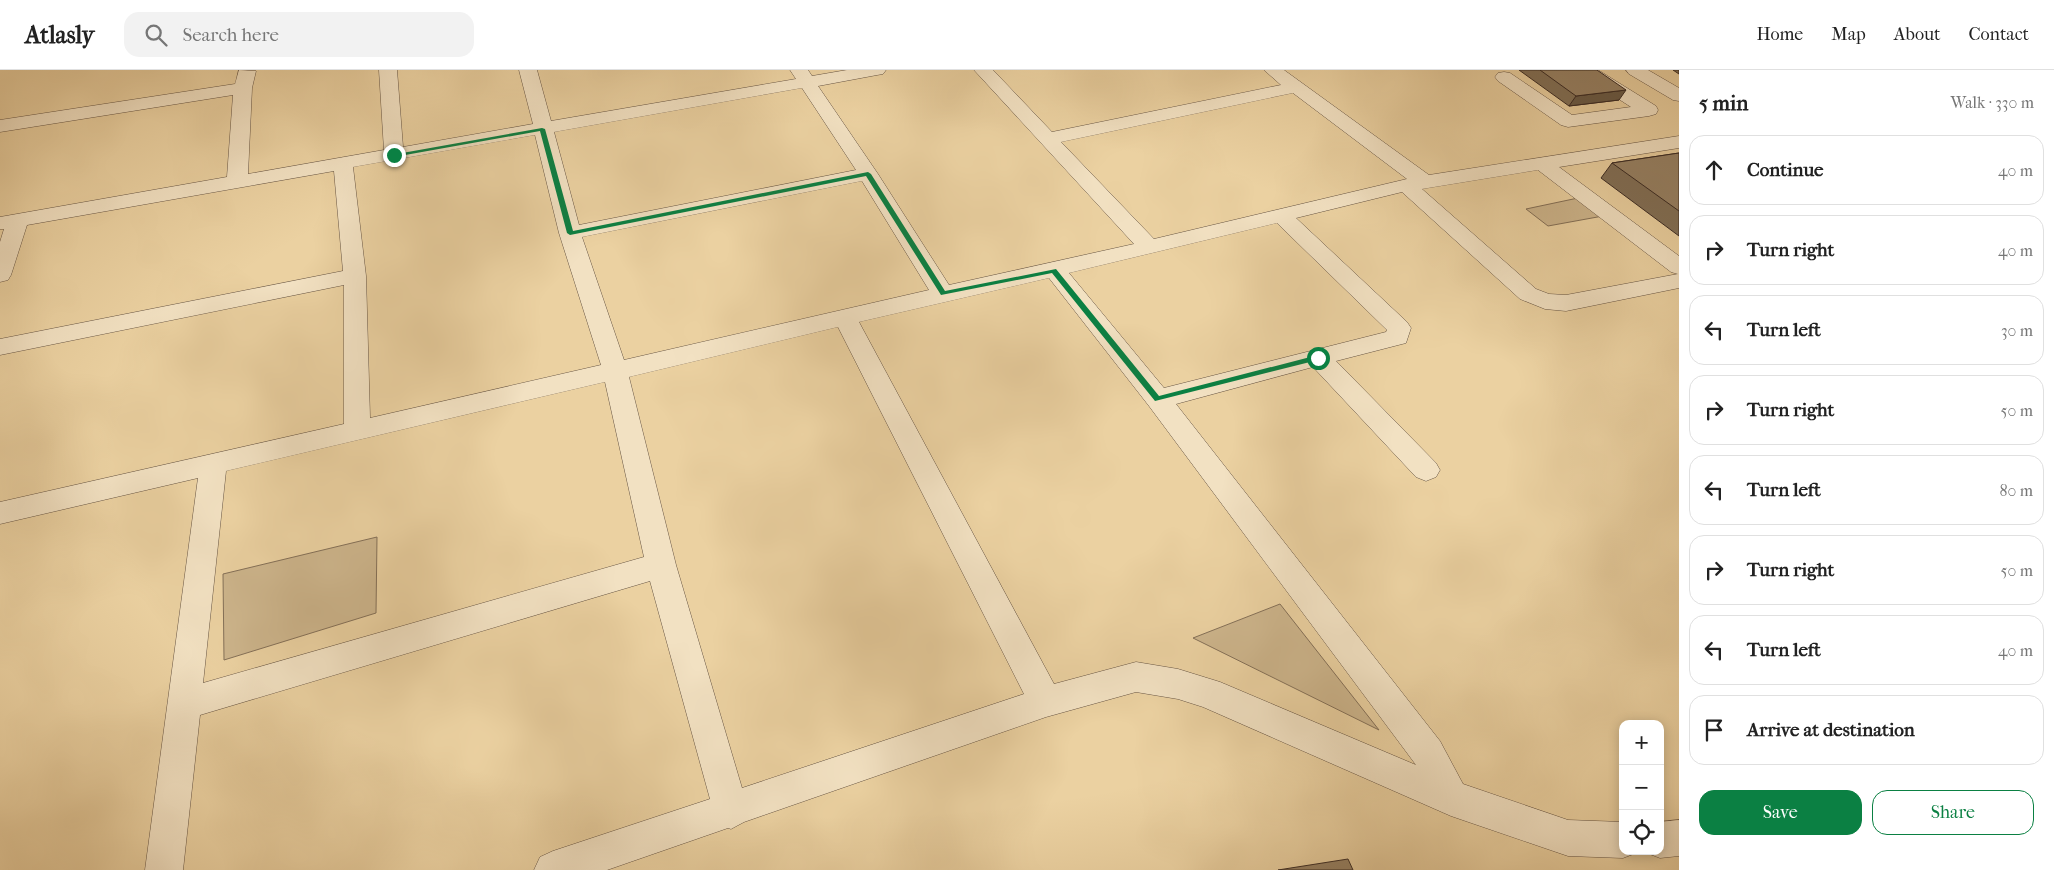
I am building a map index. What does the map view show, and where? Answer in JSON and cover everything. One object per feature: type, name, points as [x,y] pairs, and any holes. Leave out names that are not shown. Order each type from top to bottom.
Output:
[{"type":"street","points":[[388,70],[394,155]]},
{"type":"street","points":[[528,70],[570,233],[615,370],[662,565],[731,811]]},
{"type":"street","points":[[0,275],[9,222],[542,129],[803,76],[877,70]]},
{"type":"street","points":[[983,70],[1148,246]]},
{"type":"street","points":[[1274,70],[1416,184],[1528,294],[1545,301],[1566,303],[1679,282]]},
{"type":"street","points":[[1504,77],[1568,121],[1650,110],[1586,70]]},
{"type":"street","points":[[1635,70],[1679,96]]},
{"type":"street","points":[[803,76],[944,294]]},
{"type":"street","points":[[0,126],[245,79],[237,182]]},
{"type":"street","points":[[1047,139],[1296,86]]},
{"type":"street","points":[[0,513],[1054,270],[1148,246],[1416,184],[1679,142]]},
{"type":"street","points":[[343,164],[355,276],[357,430]]},
{"type":"street","points":[[1542,164],[1679,267]]},
{"type":"street","points":[[570,233],[868,174]]},
{"type":"street","points":[[1158,400],[1397,337],[1399,328],[1281,215]]},
{"type":"street","points":[[1054,270],[1158,400],[1428,753],[1451,798]]},
{"type":"street","points":[[0,347],[355,276]]},
{"type":"street","points":[[845,318],[1046,702]]},
{"type":"street","points":[[1318,358],[1426,470]]},
{"type":"street","points":[[164,870],[212,465]]},
{"type":"street","points":[[184,704],[662,565]]},
{"type":"street","points":[[553,870],[731,811],[1046,702],[1136,677],[1178,684],[1208,693],[1451,798],[1568,838],[1619,840]]},
{"type":"street","points":[[1664,840],[1679,838]]},
{"type":"shaded area","points":[[1578,198],[1603,216],[1548,226],[1526,209]]},
{"type":"shaded area","points":[[377,537],[376,613],[224,660],[223,574]]},
{"type":"shaded area","points":[[1280,604],[1379,730],[1193,638]]},
{"type":"building","points":[[1540,70],[1597,70],[1626,90],[1576,96]]},
{"type":"building","points":[[1679,153],[1679,211],[1612,163]]},
{"type":"building","points":[[1348,859],[1353,870],[1278,870]]},
{"type":"route","points":[[394,155],[542,129],[570,233],[868,174],[944,294],[1054,270],[1158,400],[1318,358]]}]
